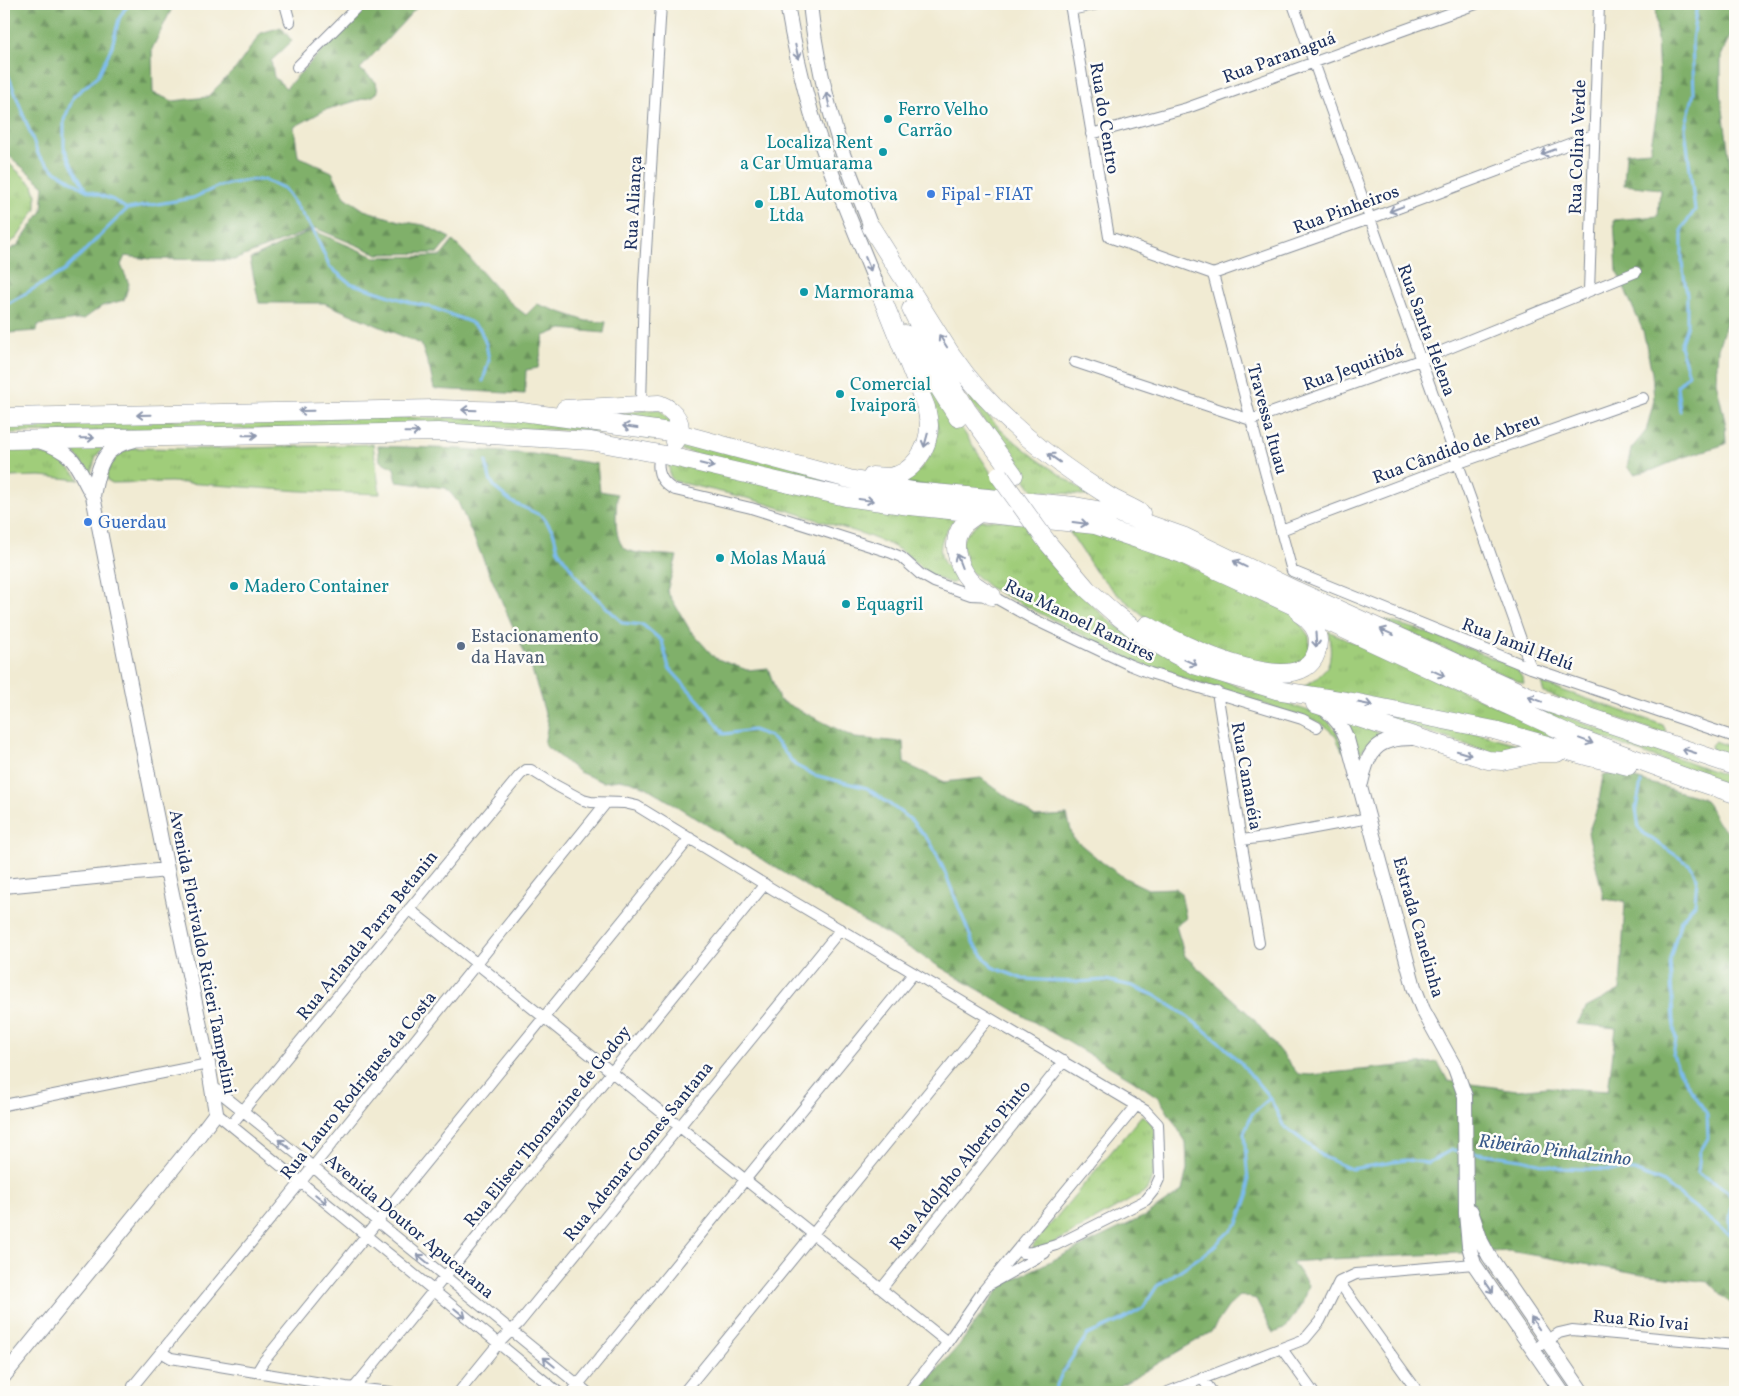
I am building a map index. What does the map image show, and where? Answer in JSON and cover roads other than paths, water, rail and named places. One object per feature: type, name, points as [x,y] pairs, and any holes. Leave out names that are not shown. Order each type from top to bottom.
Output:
[{"type":"highway","points":[[871,227],[937,361],[1007,475],[1087,589],[1143,636],[1197,666],[1488,760],[1502,761],[1552,752],[1590,757]]},
{"type":"highway","points":[[871,227],[964,373],[983,396],[1031,441],[1108,496],[1185,537],[1295,590],[1533,698],[1735,766]]},
{"type":"highway","points":[[514,411],[670,443],[798,465],[889,477],[909,469],[921,455],[927,441],[930,426],[926,407],[881,295]]},
{"type":"highway","points":[[881,295],[957,416],[1007,475]]},
{"type":"highway","points":[[4,417],[435,409],[514,411],[659,404],[668,407],[676,414],[680,424],[670,443]]},
{"type":"highway","points":[[4,440],[438,432],[665,445],[670,443],[846,498],[1095,525],[1182,554],[1576,737],[1735,794]]},
{"type":"highway","points":[[798,465],[849,479],[913,491],[1075,506],[1120,514],[1185,537]]},
{"type":"highway","points":[[979,513],[962,527],[958,535],[956,552],[960,566],[969,579],[992,596]]},
{"type":"highway","points":[[1052,539],[1094,582],[1148,626],[1192,648],[1252,669],[1275,673],[1292,673],[1304,669],[1311,662],[1317,651],[1318,639],[1315,628],[1306,617],[1256,589]]},
{"type":"highway","points":[[1276,690],[1358,703],[1494,730],[1590,757],[1692,780]]},
{"type":"street","points":[[285,4],[290,22]]},
{"type":"street","points":[[296,67],[360,4]]},
{"type":"street","name":"Rua Aliança","points":[[641,404],[644,284],[661,4]]},
{"type":"street","points":[[787,4],[803,82],[824,152],[881,295]]},
{"type":"street","points":[[810,4],[823,79],[841,147],[871,227]]},
{"type":"street","points":[[1071,7],[1098,4]]},
{"type":"street","name":"Rua Santa Helena","points":[[1292,4],[1459,463],[1531,668]]},
{"type":"street","name":"Rua Paranaguá","points":[[1091,134],[1187,108],[1476,4]]},
{"type":"street","name":"Rua Colina Verde","points":[[1589,291],[1599,4]]},
{"type":"street","name":"Rua do Centro","points":[[1071,7],[1109,237],[1213,274]]},
{"type":"street","name":"Rua Pinheiros","points":[[1213,274],[1369,219],[1593,135]]},
{"type":"street","points":[[824,152],[841,147]]},
{"type":"street","name":"Rua Jequitibá","points":[[1251,420],[1420,360],[1636,272]]},
{"type":"street","name":"Travessa Ituau","points":[[1213,274],[1292,572]]},
{"type":"street","points":[[1075,362],[1251,420]]},
{"type":"street","name":"Rua Cândido de Abreu","points":[[1281,530],[1459,463],[1643,398]]},
{"type":"street","name":"Avenida Florivaldo Ricieri Tampelini","points":[[93,496],[102,460],[109,452],[124,442],[148,438]]},
{"type":"street","name":"Avenida Florivaldo Ricieri Tampelini","points":[[4,1376],[188,1150],[216,1112],[208,1064],[167,870],[93,496],[71,456],[59,447],[34,439]]},
{"type":"street","name":"Rua Manoel Ramires","points":[[670,443],[657,465],[661,478],[669,487],[675,490],[751,508],[878,548],[901,557],[920,574],[934,582],[971,595],[992,596],[1031,618],[1130,665],[1150,673],[1302,719],[1317,727]]},
{"type":"street","name":"Rua Jamil Helú","points":[[1292,572],[1531,668],[1735,737]]},
{"type":"street","name":"Rua Cananéia","points":[[1217,692],[1241,840],[1369,818]]},
{"type":"street","name":"Estrada Canelinha","points":[[1322,707],[1335,717],[1343,727],[1361,786],[1414,987],[1461,1082],[1464,1096],[1467,1235],[1474,1264],[1562,1392]]},
{"type":"street","name":"Estrada Canelinha","points":[[1361,786],[1365,765],[1373,750],[1390,740],[1418,738]]},
{"type":"street","name":"Rua Arlanda Parra Betanin","points":[[231,1125],[520,775],[526,770],[531,770],[582,800],[606,803]]},
{"type":"street","points":[[606,803],[624,802],[637,806],[989,1018],[1138,1105],[1158,1124],[1160,1177],[1154,1190],[1146,1200],[1056,1245],[989,1284]]},
{"type":"street","name":"Rua Lauro Rodrigues da Costa","points":[[134,1386],[606,803]]},
{"type":"street","points":[[257,1372],[263,1362],[690,838]]},
{"type":"street","points":[[1241,840],[1259,943]]},
{"type":"street","points":[[4,886],[167,870]]},
{"type":"street","name":"Rua Eliseu Thomazine de Godoy","points":[[354,1388],[765,884]]},
{"type":"street","points":[[409,909],[947,1342]]},
{"type":"street","name":"Rua Ademar Gomes Santana","points":[[459,1392],[498,1344],[512,1331],[841,929]]},
{"type":"street","points":[[575,1389],[914,973]]},
{"type":"street","points":[[684,1392],[989,1018]]},
{"type":"street","name":"Rua Adolpho Alberto Pinto","points":[[882,1288],[1064,1061]]},
{"type":"street","points":[[4,1105],[208,1064]]},
{"type":"street","name":"Avenida Doutor Apucarana","points":[[212,1086],[313,1166],[378,1222],[512,1331],[575,1389],[587,1392]]},
{"type":"street","points":[[908,1392],[989,1284],[1138,1105]]},
{"type":"street","name":"Avenida Doutor Apucarana","points":[[216,1112],[300,1183],[558,1392]]},
{"type":"street","name":"Estrada Canelinha","points":[[1466,1191],[1481,1241],[1582,1392]]},
{"type":"street","points":[[1022,1245],[1020,1250],[1028,1253],[1056,1245]]},
{"type":"street","points":[[1168,1392],[1305,1339],[1320,1320],[1339,1282],[1356,1274],[1474,1264]]},
{"type":"street","points":[[1339,1282],[1418,1392]]},
{"type":"street","name":"Rua Rio Ivai","points":[[1533,1350],[1559,1333],[1572,1330],[1735,1345]]},
{"type":"street","points":[[1282,1349],[1313,1392]]},
{"type":"street","points":[[161,1352],[171,1358],[354,1388],[391,1392]]},
{"type":"street","points":[[1202,1378],[1212,1392]]},
{"type":"waterway","name":"Ribeirão Pinhalzinho","points":[[130,4],[119,19],[112,46],[98,76],[74,96],[64,120],[64,147],[71,164],[86,190],[113,200],[127,209],[193,198],[219,186],[249,180],[264,180],[284,188],[313,230],[330,267],[350,283],[412,303],[428,306],[470,322],[480,329],[486,344],[489,360],[483,381]]},
{"type":"waterway","points":[[1680,411],[1677,386],[1689,374],[1680,346],[1687,325],[1687,295],[1682,263],[1682,229],[1695,210],[1685,128],[1694,93],[1692,41],[1697,4]]},
{"type":"waterway","points":[[4,64],[39,156],[54,170],[84,189]]},
{"type":"waterway","points":[[4,306],[64,271],[127,209]]},
{"type":"waterway","name":"Ribeirão Pinhalzinho","points":[[486,462],[490,479],[496,489],[512,502],[542,516],[553,531],[558,550],[582,584],[623,623],[643,625],[662,641],[669,668],[701,703],[724,734],[753,730],[769,736],[795,765],[814,775],[867,788],[911,820],[931,843],[944,870],[973,943],[992,967],[1023,979],[1076,982],[1106,980],[1132,986],[1154,995],[1184,1014],[1218,1041],[1241,1063],[1270,1098],[1283,1125],[1324,1157],[1351,1169],[1406,1160],[1428,1163],[1451,1150],[1462,1151]]},
{"type":"waterway","points":[[1641,783],[1636,808],[1639,828],[1646,835],[1690,865],[1697,878],[1695,903],[1681,920],[1670,959],[1673,1020],[1676,1040],[1673,1055],[1680,1072],[1707,1114],[1708,1138],[1700,1152],[1698,1173],[1727,1190],[1733,1201],[1730,1219],[1731,1236]]},
{"type":"waterway","points":[[1054,1392],[1062,1373],[1087,1335],[1122,1320],[1143,1308],[1157,1286],[1210,1250],[1238,1223],[1249,1193],[1244,1133],[1252,1114],[1270,1098]]},
{"type":"waterway","name":"Ribeirão Pinhalzinho","points":[[1470,1152],[1521,1159],[1560,1168],[1634,1171],[1664,1183],[1735,1239]]},
{"type":"place","name":"Ferro Velho Carrão","points":[[888,119]]},
{"type":"place","name":"Localiza Rent a Car Umuarama","points":[[883,152]]},
{"type":"place","name":"Fipal - FIAT","points":[[931,194]]},
{"type":"place","name":"LBL Automotiva Ltda","points":[[759,204]]},
{"type":"place","name":"Marmorama","points":[[804,292]]},
{"type":"place","name":"Comercial Ivaiporã","points":[[840,394]]},
{"type":"place","name":"Guerdau","points":[[88,522]]},
{"type":"place","name":"Molas Mauá","points":[[720,558]]},
{"type":"place","name":"Madero Container","points":[[234,586]]},
{"type":"place","name":"Equagril","points":[[846,604]]},
{"type":"place","name":"Estacionamento da Havan","points":[[461,646]]}]
